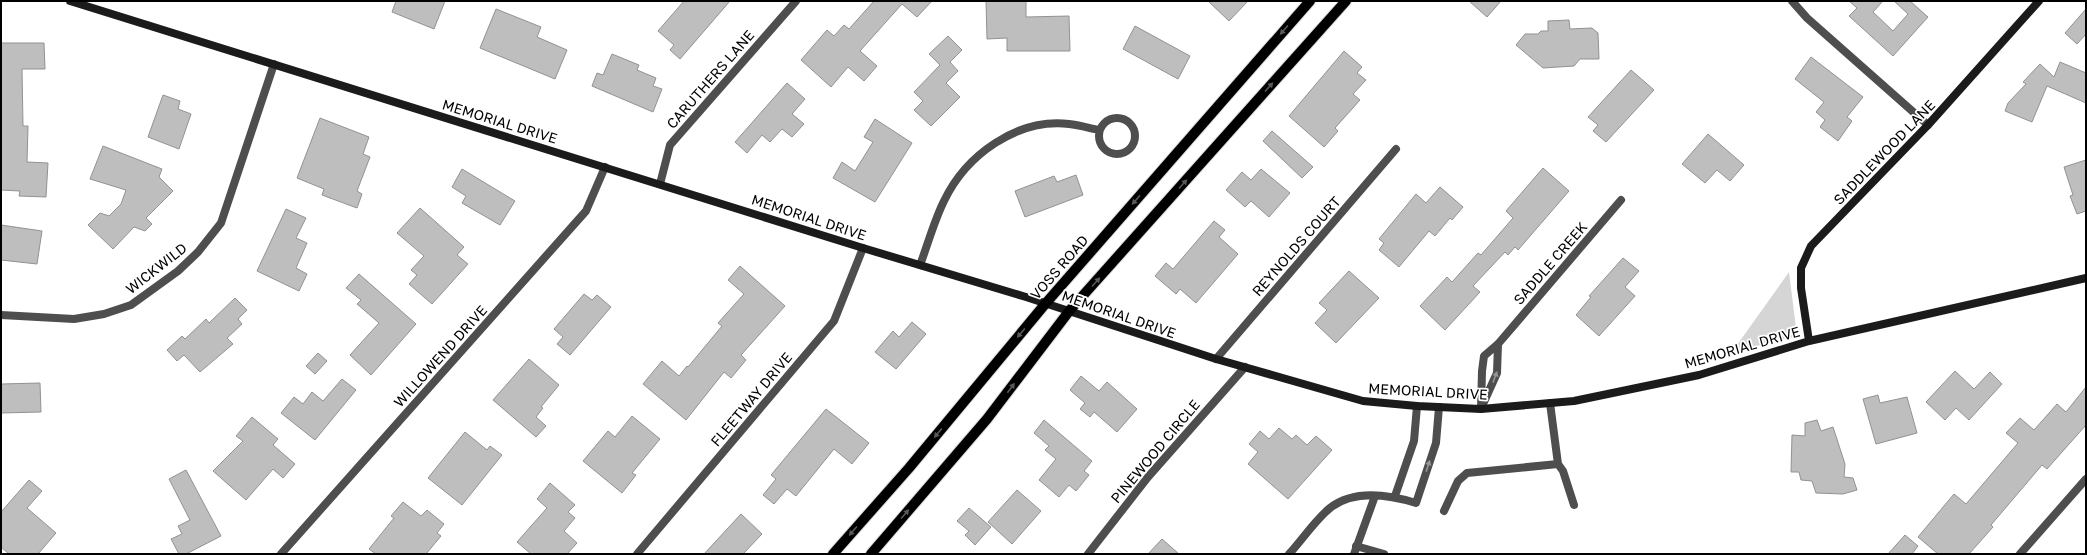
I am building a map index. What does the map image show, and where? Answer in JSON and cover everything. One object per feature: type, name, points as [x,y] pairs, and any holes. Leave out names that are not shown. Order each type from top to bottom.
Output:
[{"type":"main road","name":"VOSS ROAD","points":[[833,554],[909,468],[1046,303],[1310,1]]},
{"type":"main road","points":[[871,554],[987,419],[1070,310],[1346,1]]},
{"type":"street","name":"MEMORIAL DRIVE","points":[[70,1],[863,248],[1070,310],[1216,359],[1363,401],[1417,406],[1481,409],[1574,401],[1698,375],[1809,341],[2086,278]]},
{"type":"street","name":"CARUTHERS LANE","points":[[660,184],[670,145],[796,1]]},
{"type":"street","points":[[1792,1],[1807,18],[1928,126]]},
{"type":"street","name":"SADDLEWOOD LANE","points":[[1809,341],[1801,288],[1801,268],[1811,246],[1928,126],[2039,1]]},
{"type":"street","name":"WICKWILD","points":[[1,315],[74,319],[104,314],[131,305],[178,271],[198,252],[221,223],[274,64]]},
{"type":"street","points":[[1118,118],[1130,123],[1135,134],[1135,140],[1129,150],[1118,154],[1112,154],[1102,148],[1099,130],[1106,121],[1118,118]]},
{"type":"street","points":[[920,265],[944,201],[955,182],[971,163],[994,142],[1020,131],[1046,125],[1068,124],[1099,130]]},
{"type":"street","name":"REYNOLDS COURT","points":[[1216,359],[1396,149]]},
{"type":"street","name":"WILLOWEND DRIVE","points":[[281,554],[586,211],[605,167]]},
{"type":"street","name":"SADDLE CREEK","points":[[1481,409],[1484,356],[1498,344],[1621,200]]},
{"type":"street","name":"FLEETWAY DRIVE","points":[[637,554],[834,321],[863,248]]},
{"type":"street","points":[[1481,409],[1497,373],[1498,344]]},
{"type":"street","name":"PINEWOOD CIRCLE","points":[[1088,554],[1148,477],[1245,367]]},
{"type":"street","points":[[1550,403],[1558,464],[1563,471],[1574,505]]},
{"type":"street","points":[[1395,496],[1414,441],[1417,406]]},
{"type":"street","points":[[1289,554],[1331,507],[1356,496],[1395,496],[1416,503],[1436,443],[1439,407]]},
{"type":"street","points":[[1444,511],[1458,481],[1467,473],[1558,464]]},
{"type":"street","points":[[2020,554],[2086,479]]},
{"type":"street","points":[[1375,496],[1356,550],[1384,554]]},
{"type":"shaded area","points":[[1789,272],[1797,336],[1732,352]]},
{"type":"building","points":[[396,1],[445,1],[434,29],[392,12]]},
{"type":"building","points":[[684,1],[730,1],[680,59],[670,50],[674,45],[658,31]]},
{"type":"building","points":[[874,1],[932,1],[917,17],[902,4],[860,51],[877,66],[864,81],[848,67],[831,87],[801,60],[827,30],[834,36],[844,25],[849,29]]},
{"type":"building","points":[[986,1],[1026,1],[1026,17],[1069,16],[1070,51],[1007,51],[1007,38],[987,39]]},
{"type":"building","points":[[1208,1],[1248,1],[1229,21]]},
{"type":"building","points":[[1469,1],[1501,1],[1487,17]]},
{"type":"building","points":[[1849,1],[1883,1],[1873,12],[1893,31],[1908,14],[1894,1],[1910,1],[1928,17],[1893,56],[1849,16],[1857,8]]},
{"type":"building","points":[[496,9],[541,27],[537,37],[567,50],[555,79],[480,48]]},
{"type":"building","points":[[2086,9],[2086,34],[2077,44],[2065,33]]},
{"type":"building","points":[[1569,20],[1570,29],[1592,28],[1598,33],[1599,59],[1580,59],[1574,66],[1543,68],[1516,45],[1525,34],[1538,34],[1541,31],[1548,31],[1548,21]]},
{"type":"building","points":[[1135,26],[1190,56],[1178,79],[1123,49]]},
{"type":"building","points":[[948,36],[962,50],[950,62],[958,71],[946,83],[960,97],[931,126],[914,110],[923,101],[914,92],[940,65],[929,54]]},
{"type":"building","points":[[1,43],[44,43],[45,69],[22,69],[23,126],[28,126],[27,162],[48,163],[46,197],[19,196],[20,191],[1,190]]},
{"type":"building","points":[[1344,51],[1362,67],[1357,73],[1366,80],[1353,94],[1360,100],[1335,128],[1338,131],[1324,147],[1289,116]]},
{"type":"building","points":[[612,54],[639,65],[637,70],[656,78],[653,86],[662,89],[653,112],[592,86],[597,73],[603,75]]},
{"type":"building","points":[[1811,57],[1863,97],[1847,117],[1852,121],[1838,141],[1820,127],[1825,120],[1816,112],[1824,102],[1795,79]]},
{"type":"building","points":[[2060,62],[2086,73],[2086,103],[2047,86],[2032,122],[2005,111],[2008,103],[2026,84],[2023,82],[2040,64],[2054,77]]},
{"type":"building","points":[[1631,70],[1654,90],[1606,142],[1593,131],[1598,125],[1588,117]]},
{"type":"building","points":[[787,83],[805,99],[792,114],[804,124],[792,137],[782,129],[770,142],[762,135],[747,153],[735,142]]},
{"type":"building","points":[[163,95],[180,101],[178,109],[191,114],[179,149],[148,137]]},
{"type":"building","points":[[320,118],[369,137],[363,154],[370,157],[357,191],[362,194],[357,208],[322,195],[324,189],[297,178]]},
{"type":"building","points":[[875,119],[912,143],[875,202],[833,178],[842,162],[855,171],[873,142],[864,137]]},
{"type":"building","points":[[1272,131],[1313,167],[1302,178],[1263,141]]},
{"type":"building","points":[[1708,134],[1744,165],[1730,181],[1717,170],[1705,183],[1682,164]]},
{"type":"building","points":[[103,146],[162,169],[159,177],[173,191],[146,218],[152,224],[145,231],[134,227],[113,249],[88,225],[100,213],[109,216],[121,204],[126,190],[90,179]]},
{"type":"building","points":[[2086,160],[2086,211],[2077,214],[2070,196],[2073,195],[2064,167]]},
{"type":"building","points":[[1543,168],[1569,191],[1518,250],[1515,247],[1508,255],[1505,252],[1473,286],[1480,292],[1445,330],[1420,306],[1447,277],[1452,282],[1478,253],[1481,255],[1513,218],[1506,211]]},
{"type":"building","points":[[462,169],[515,201],[500,225],[462,203],[466,196],[452,187]]},
{"type":"building","points":[[1261,169],[1290,193],[1269,217],[1251,201],[1245,207],[1226,190],[1242,172],[1251,180]]},
{"type":"building","points":[[1076,175],[1083,195],[1025,217],[1015,191],[1054,176],[1057,182]]},
{"type":"building","points":[[1440,187],[1463,207],[1452,220],[1450,218],[1435,236],[1429,231],[1399,267],[1379,250],[1384,243],[1379,239],[1416,194],[1426,203]]},
{"type":"building","points":[[420,208],[464,247],[457,255],[468,264],[432,304],[409,284],[417,275],[411,270],[424,256],[397,233]]},
{"type":"building","points":[[286,209],[306,218],[296,238],[307,243],[296,268],[307,274],[299,291],[257,271]]},
{"type":"building","points":[[1214,221],[1225,230],[1219,237],[1238,254],[1196,303],[1180,289],[1176,294],[1155,276],[1166,263],[1173,269]]},
{"type":"building","points":[[1,225],[42,231],[37,264],[1,260]]},
{"type":"building","points":[[1623,258],[1639,271],[1625,287],[1635,296],[1599,336],[1576,315],[1591,297],[1589,296]]},
{"type":"building","points":[[740,266],[785,306],[741,355],[746,360],[731,378],[724,372],[686,420],[643,384],[662,361],[679,376],[722,326],[718,323],[744,294],[728,280]]},
{"type":"building","points":[[1349,271],[1379,298],[1336,343],[1315,323],[1327,310],[1319,303]]},
{"type":"building","points":[[359,274],[416,324],[371,375],[350,355],[379,323],[357,304],[361,300],[346,288]]},
{"type":"building","points":[[584,294],[592,300],[597,295],[611,307],[570,355],[557,344],[563,337],[554,329]]},
{"type":"building","points":[[235,298],[247,310],[238,319],[242,324],[227,338],[233,344],[200,372],[184,355],[177,361],[167,350],[182,336],[185,339],[206,319],[209,323]]},
{"type":"building","points":[[912,322],[926,334],[896,369],[875,352],[893,331],[899,337]]},
{"type":"building","points":[[318,353],[327,361],[315,374],[306,366]]},
{"type":"building","points":[[529,359],[559,385],[541,407],[543,408],[536,417],[546,426],[536,437],[493,400]]},
{"type":"building","points":[[1955,371],[1974,389],[1990,372],[2002,384],[1969,420],[1956,408],[1945,420],[1926,402]]},
{"type":"building","points":[[1081,376],[1099,391],[1107,382],[1137,409],[1117,432],[1094,412],[1090,417],[1080,409],[1085,403],[1070,390]]},
{"type":"building","points":[[342,379],[356,390],[315,440],[281,413],[294,397],[303,404],[312,392],[323,401]]},
{"type":"building","points":[[40,383],[41,412],[1,413],[1,384]]},
{"type":"building","points":[[2086,387],[2086,425],[2047,469],[2042,465],[1991,525],[1993,527],[1969,554],[1938,554],[1918,537],[1954,494],[1966,504],[2018,443],[2006,433],[2020,418],[2034,430],[2057,404],[2066,412]]},
{"type":"building","points":[[1878,395],[1880,403],[1907,397],[1917,433],[1876,444],[1863,399]]},
{"type":"building","points":[[826,409],[869,443],[852,464],[834,449],[796,496],[787,489],[774,504],[763,495],[776,479],[771,475]]},
{"type":"building","points":[[632,416],[660,439],[632,473],[636,475],[622,493],[583,461],[608,431],[615,437]]},
{"type":"building","points":[[252,417],[278,439],[273,445],[295,464],[283,478],[273,469],[246,500],[213,471],[243,441],[236,436]]},
{"type":"building","points":[[1044,420],[1092,461],[1084,471],[1089,475],[1076,491],[1069,485],[1059,497],[1039,480],[1056,459],[1045,450],[1049,446],[1034,433]]},
{"type":"building","points":[[1817,420],[1821,431],[1833,427],[1845,464],[1844,477],[1853,478],[1857,490],[1843,494],[1816,493],[1812,481],[1801,480],[1799,472],[1791,472],[1792,435],[1805,436],[1805,423]]},
{"type":"building","points":[[1279,428],[1292,439],[1296,435],[1307,445],[1316,436],[1332,450],[1288,499],[1248,464],[1258,452],[1249,444],[1260,431],[1269,439]]},
{"type":"building","points":[[465,432],[487,450],[490,446],[502,455],[462,505],[428,478]]},
{"type":"building","points":[[186,470],[221,536],[186,554],[179,554],[171,539],[182,534],[178,526],[190,520],[169,479]]},
{"type":"building","points":[[29,480],[42,491],[27,508],[56,533],[38,554],[9,554],[1,547],[1,512]]},
{"type":"building","points":[[550,483],[575,505],[568,512],[575,518],[564,531],[577,543],[567,554],[531,554],[517,542],[547,508],[537,499]]},
{"type":"building","points":[[1017,490],[1041,511],[1012,544],[988,522]]},
{"type":"building","points":[[403,502],[421,516],[427,510],[444,524],[437,533],[441,536],[426,554],[376,554],[369,549],[394,518],[391,516]]},
{"type":"building","points":[[969,508],[991,527],[975,545],[965,535],[969,531],[957,521]]},
{"type":"building","points":[[741,514],[762,534],[743,554],[704,554]]},
{"type":"building","points":[[1905,535],[1918,546],[1912,554],[1888,554]]},
{"type":"building","points":[[1162,539],[1179,554],[1148,554]]}]
